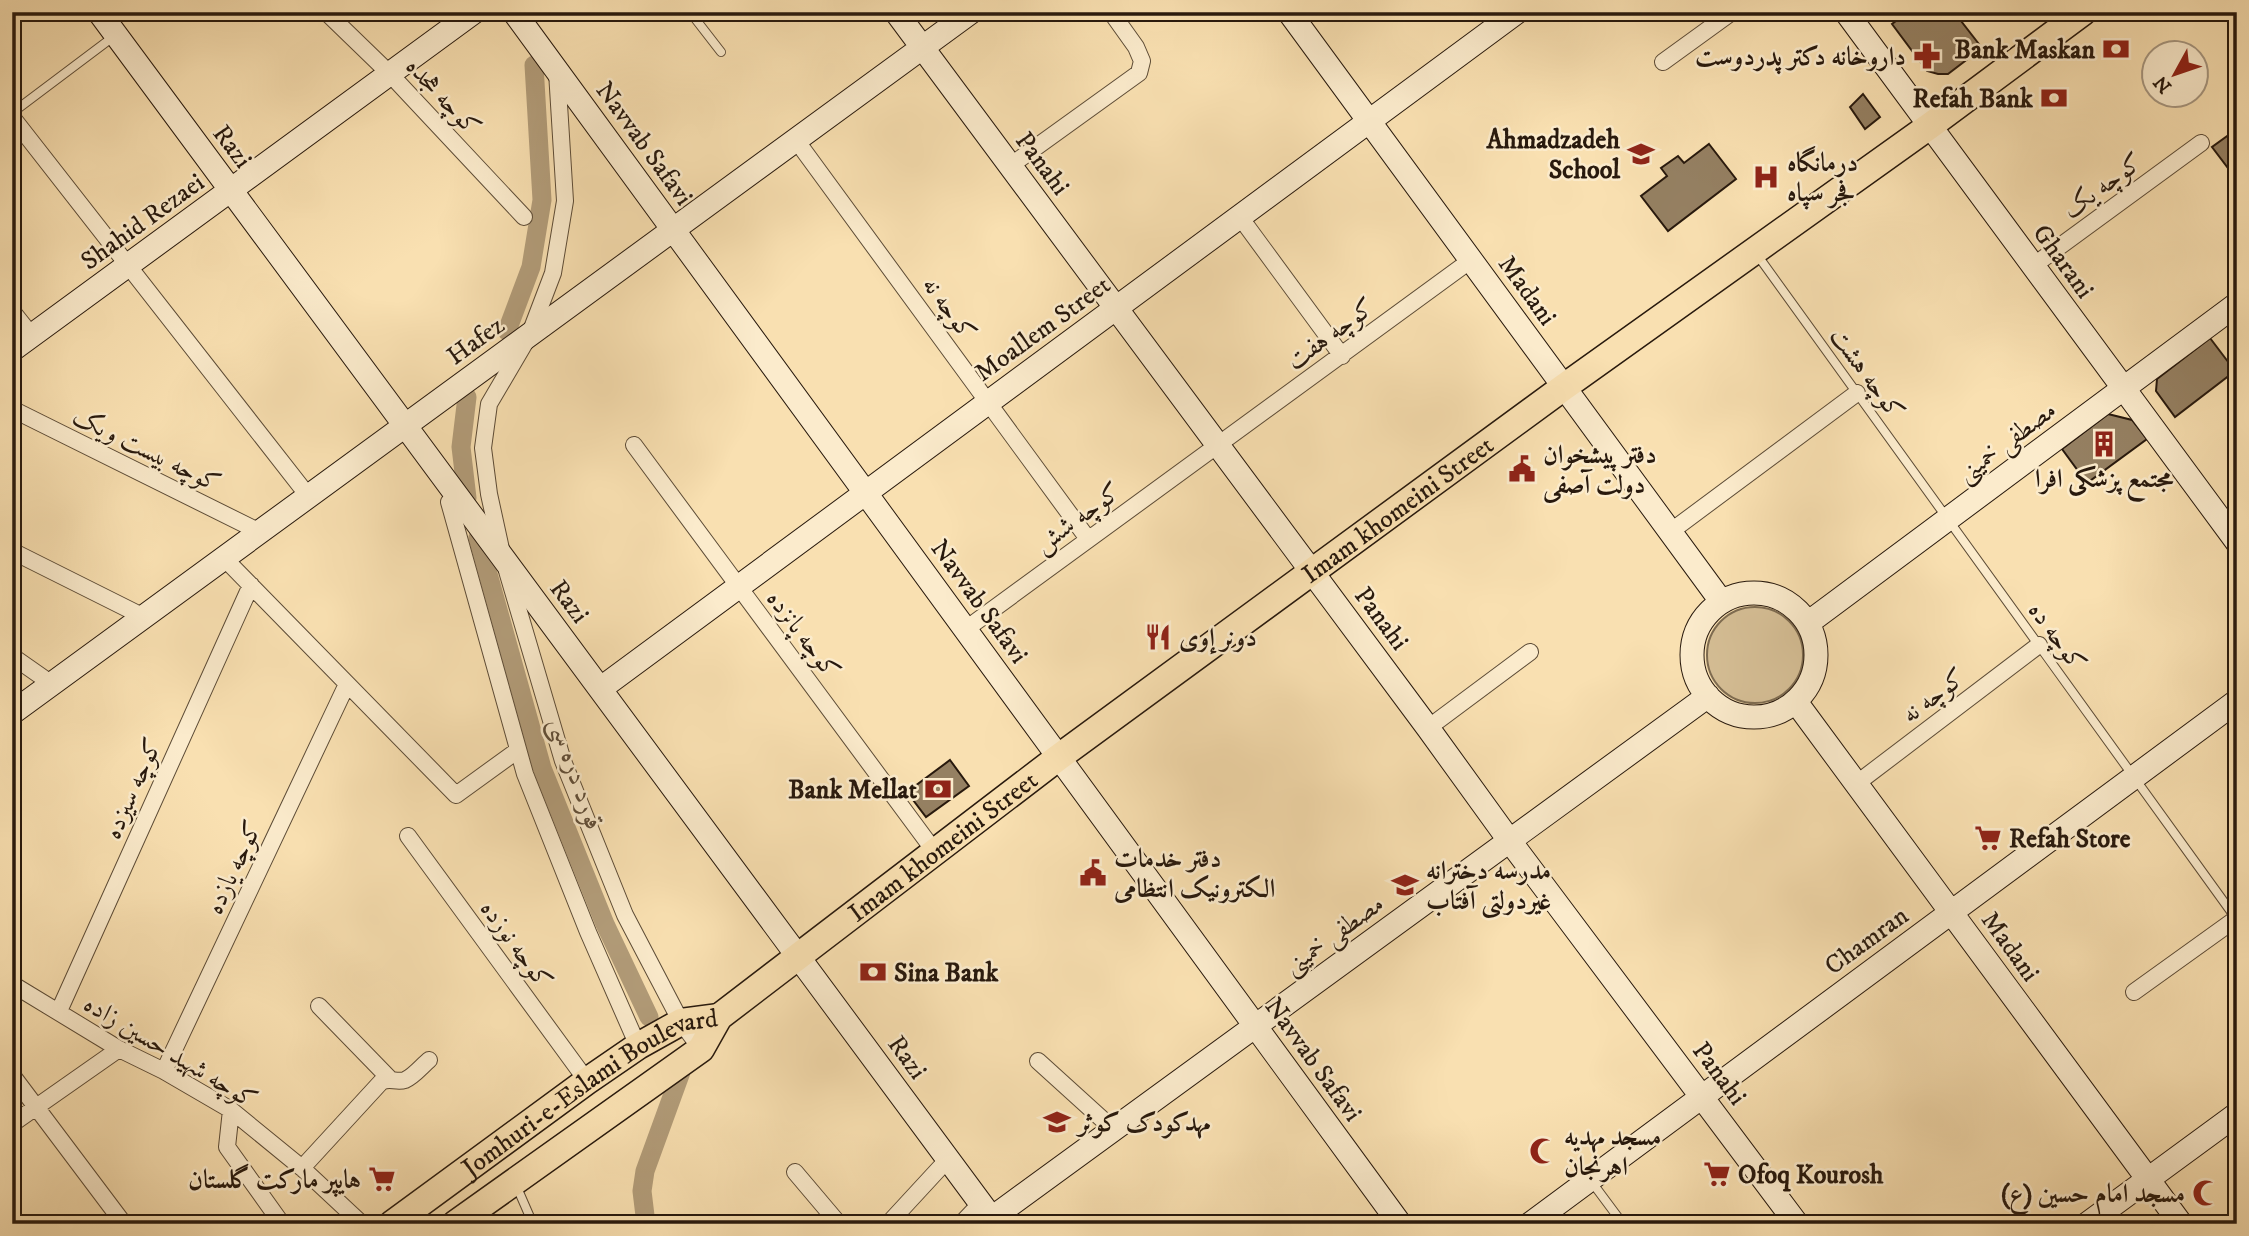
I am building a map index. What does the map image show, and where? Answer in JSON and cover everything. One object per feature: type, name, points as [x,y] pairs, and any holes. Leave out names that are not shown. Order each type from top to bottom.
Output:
[{"type":"main road","name":"Imam khomeini Street","points":[[719,1017],[1059,757],[2083,12]]},
{"type":"main road","name":"Jomhuri-e-Eslami Boulevard","points":[[392,1224],[638,1046],[681,1023],[719,1017]]},
{"type":"main road","name":"Jomhuri-e-Eslami Boulevard","points":[[456,1224],[701,1049],[719,1017]]},
{"type":"street","name":"Razi","points":[[99,12],[990,1215]]},
{"type":"street","name":"کوچه هجده","points":[[326,12],[390,74],[524,217]]},
{"type":"street","name":"Shahid Rezaei","points":[[12,350],[474,12]]},
{"type":"street","name":"Navvab Safavi","points":[[514,12],[1400,1224]]},
{"type":"street","name":"Panahi","points":[[896,12],[1797,1224]]},
{"type":"street","name":"Hafez","points":[[12,713],[971,12]]},
{"type":"street","points":[[1010,166],[1139,73],[1142,61],[1136,47],[1111,12]]},
{"type":"street","name":"Madani","points":[[1289,12],[1721,601]]},
{"type":"street","name":"Moallem Street","points":[[600,689],[1517,12]]},
{"type":"street","points":[[1663,62],[1732,12]]},
{"type":"street","name":"Gharani","points":[[1846,12],[2237,542]]},
{"type":"street","points":[[557,70],[565,201],[553,274],[529,336],[489,404],[483,448],[489,494],[503,558],[563,761],[625,915],[681,1023],[701,1049]]},
{"type":"street","points":[[12,115],[309,497]]},
{"type":"street","name":"کوچه نه","points":[[796,140],[1088,539]]},
{"type":"street","name":"کوچه یک","points":[[2033,266],[2201,143]]},
{"type":"street","points":[[1240,217],[1342,356]]},
{"type":"street","name":"کوچه هفت","points":[[1217,444],[1471,260]]},
{"type":"street","name":"مصطفی خمینی","points":[[1808,623],[2237,303]]},
{"type":"street","points":[[12,311],[32,335]]},
{"type":"street","points":[[1670,532],[1857,393]]},
{"type":"street","name":"کوچه بیست ویک","points":[[12,409],[260,532]]},
{"type":"street","name":"کوچه شش","points":[[966,629],[1217,444]]},
{"type":"street","name":"کوچه پانزده","points":[[634,445],[935,852]]},
{"type":"street","points":[[449,502],[525,774],[588,932],[638,1046]]},
{"type":"street","points":[[12,551],[144,617]]},
{"type":"street","points":[[224,558],[456,795],[518,750]]},
{"type":"street","name":"کوچه سیزده","points":[[59,1011],[251,585]]},
{"type":"street","points":[[1751,592],[1769,594],[1786,601],[1800,612],[1808,623],[1816,642],[1814,676],[1796,702],[1781,712],[1748,718],[1731,713],[1708,696],[1694,674],[1692,654],[1695,635],[1704,618],[1721,601],[1751,592]]},
{"type":"street","name":"کوچه نه","points":[[1856,784],[2039,645]]},
{"type":"street","points":[[1428,728],[1530,652]]},
{"type":"street","points":[[12,656],[52,684]]},
{"type":"street","name":"کوچه یازده","points":[[164,1071],[347,684]]},
{"type":"street","name":"مصطفی خمینی","points":[[990,1215],[1113,1129],[1708,696]]},
{"type":"street","name":"Chamran","points":[[1530,1224],[2237,701]]},
{"type":"street","name":"Madani","points":[[1796,702],[2181,1224]]},
{"type":"street","name":"کوچه نوزده","points":[[408,836],[587,1081]]},
{"type":"street","points":[[2134,992],[2236,919]]},
{"type":"street","name":"کوچه شهید حسین زاده","points":[[12,984],[120,1049],[231,1110],[302,1168],[362,1224]]},
{"type":"street","points":[[318,1006],[389,1078],[402,1081],[407,1079],[429,1060]]},
{"type":"street","points":[[12,1124],[120,1049]]},
{"type":"street","points":[[1038,1061],[1113,1129]]},
{"type":"street","points":[[12,1075],[124,1224]]},
{"type":"street","points":[[302,1168],[381,1082],[389,1078]]},
{"type":"street","points":[[231,1110],[227,1147],[282,1224]]},
{"type":"street","points":[[2087,1224],[2237,1114]]},
{"type":"street","points":[[888,1224],[948,1159]]},
{"type":"street","points":[[796,1172],[839,1224]]},
{"type":"street","points":[[961,1224],[990,1215]]},
{"type":"lane","points":[[690,12],[721,52]]},
{"type":"lane","points":[[12,115],[116,35]]},
{"type":"lane","name":"کوچه هشت","points":[[1755,251],[1948,519]]},
{"type":"lane","name":"کوچه ده","points":[[1948,519],[2236,919]]},
{"type":"lane","points":[[1589,1180],[1622,1224]]},
{"type":"lane","points":[[514,1182],[533,1224]]},
{"type":"shaded area","points":[[1755,607],[1773,611],[1789,621],[1799,637],[1803,655],[1799,673],[1789,689],[1773,699],[1755,703],[1737,699],[1721,689],[1711,673],[1707,655],[1711,637],[1721,621],[1737,611]]},
{"type":"building","points":[[1908,12],[1954,12],[1982,48],[1948,74],[1927,71],[1892,24]]},
{"type":"building","points":[[1863,94],[1880,117],[1865,129],[1850,107]]},
{"type":"building","points":[[2237,129],[2237,180],[2212,147]]},
{"type":"building","points":[[1709,144],[1736,179],[1668,231],[1641,196],[1667,176],[1661,168],[1678,156],[1684,163]]},
{"type":"building","points":[[2210,338],[2235,371],[2175,417],[2156,391],[2157,379]]},
{"type":"building","name":"مجتمع پزشکی افرا","points":[[2108,414],[2132,420],[2147,439],[2087,483],[2062,449]]},
{"type":"building","name":"Bank Mellat","points":[[950,760],[969,786],[926,817],[907,792]]},
{"type":"waterway","points":[[507,331],[531,267],[542,200],[534,65]]},
{"type":"waterway","name":"قورد دره سی","points":[[467,397],[461,447],[467,498]]},
{"type":"waterway","name":"قورد دره سی","points":[[478,538],[542,768],[605,924],[649,1017]]},
{"type":"waterway","points":[[646,1224],[642,1191],[645,1171],[681,1072]]},
{"type":"place","name":"Bank Maskan","points":[[2116,49]]},
{"type":"place","name":"داروخانه دکتر پدردوست","points":[[1927,56]]},
{"type":"place","name":"Refah Bank","points":[[2054,98]]},
{"type":"place","name":"Ahmadzadeh School","points":[[1641,154]]},
{"type":"place","name":"درمانگاه فجر سپاه","points":[[1766,177]]},
{"type":"place","name":"مجتمع پزشکی افرا","points":[[2104,444]]},
{"type":"place","name":"دفتر پیشخوان دولت آصفی","points":[[1522,469]]},
{"type":"place","name":"دونر إوی","points":[[1158,637]]},
{"type":"place","name":"Bank Mellat","points":[[938,789]]},
{"type":"place","name":"Refah Store","points":[[1988,838]]},
{"type":"place","name":"دفتر خدمات الکترونیک انتظامی","points":[[1093,873]]},
{"type":"place","name":"مدرسه دخترانه غیردولتی آفتاب","points":[[1405,885]]},
{"type":"place","name":"Sina Bank","points":[[873,972]]},
{"type":"place","name":"مهدکودک کوثر","points":[[1057,1122]]},
{"type":"place","name":"مسجد مهدیه اهرنجان","points":[[1543,1151]]},
{"type":"place","name":"Ofoq Kourosh","points":[[1717,1174]]},
{"type":"place","name":"هایپر مارکت گلستان","points":[[382,1179]]},
{"type":"place","name":"مسجد امام حسین (ع)","points":[[2206,1193]]}]
